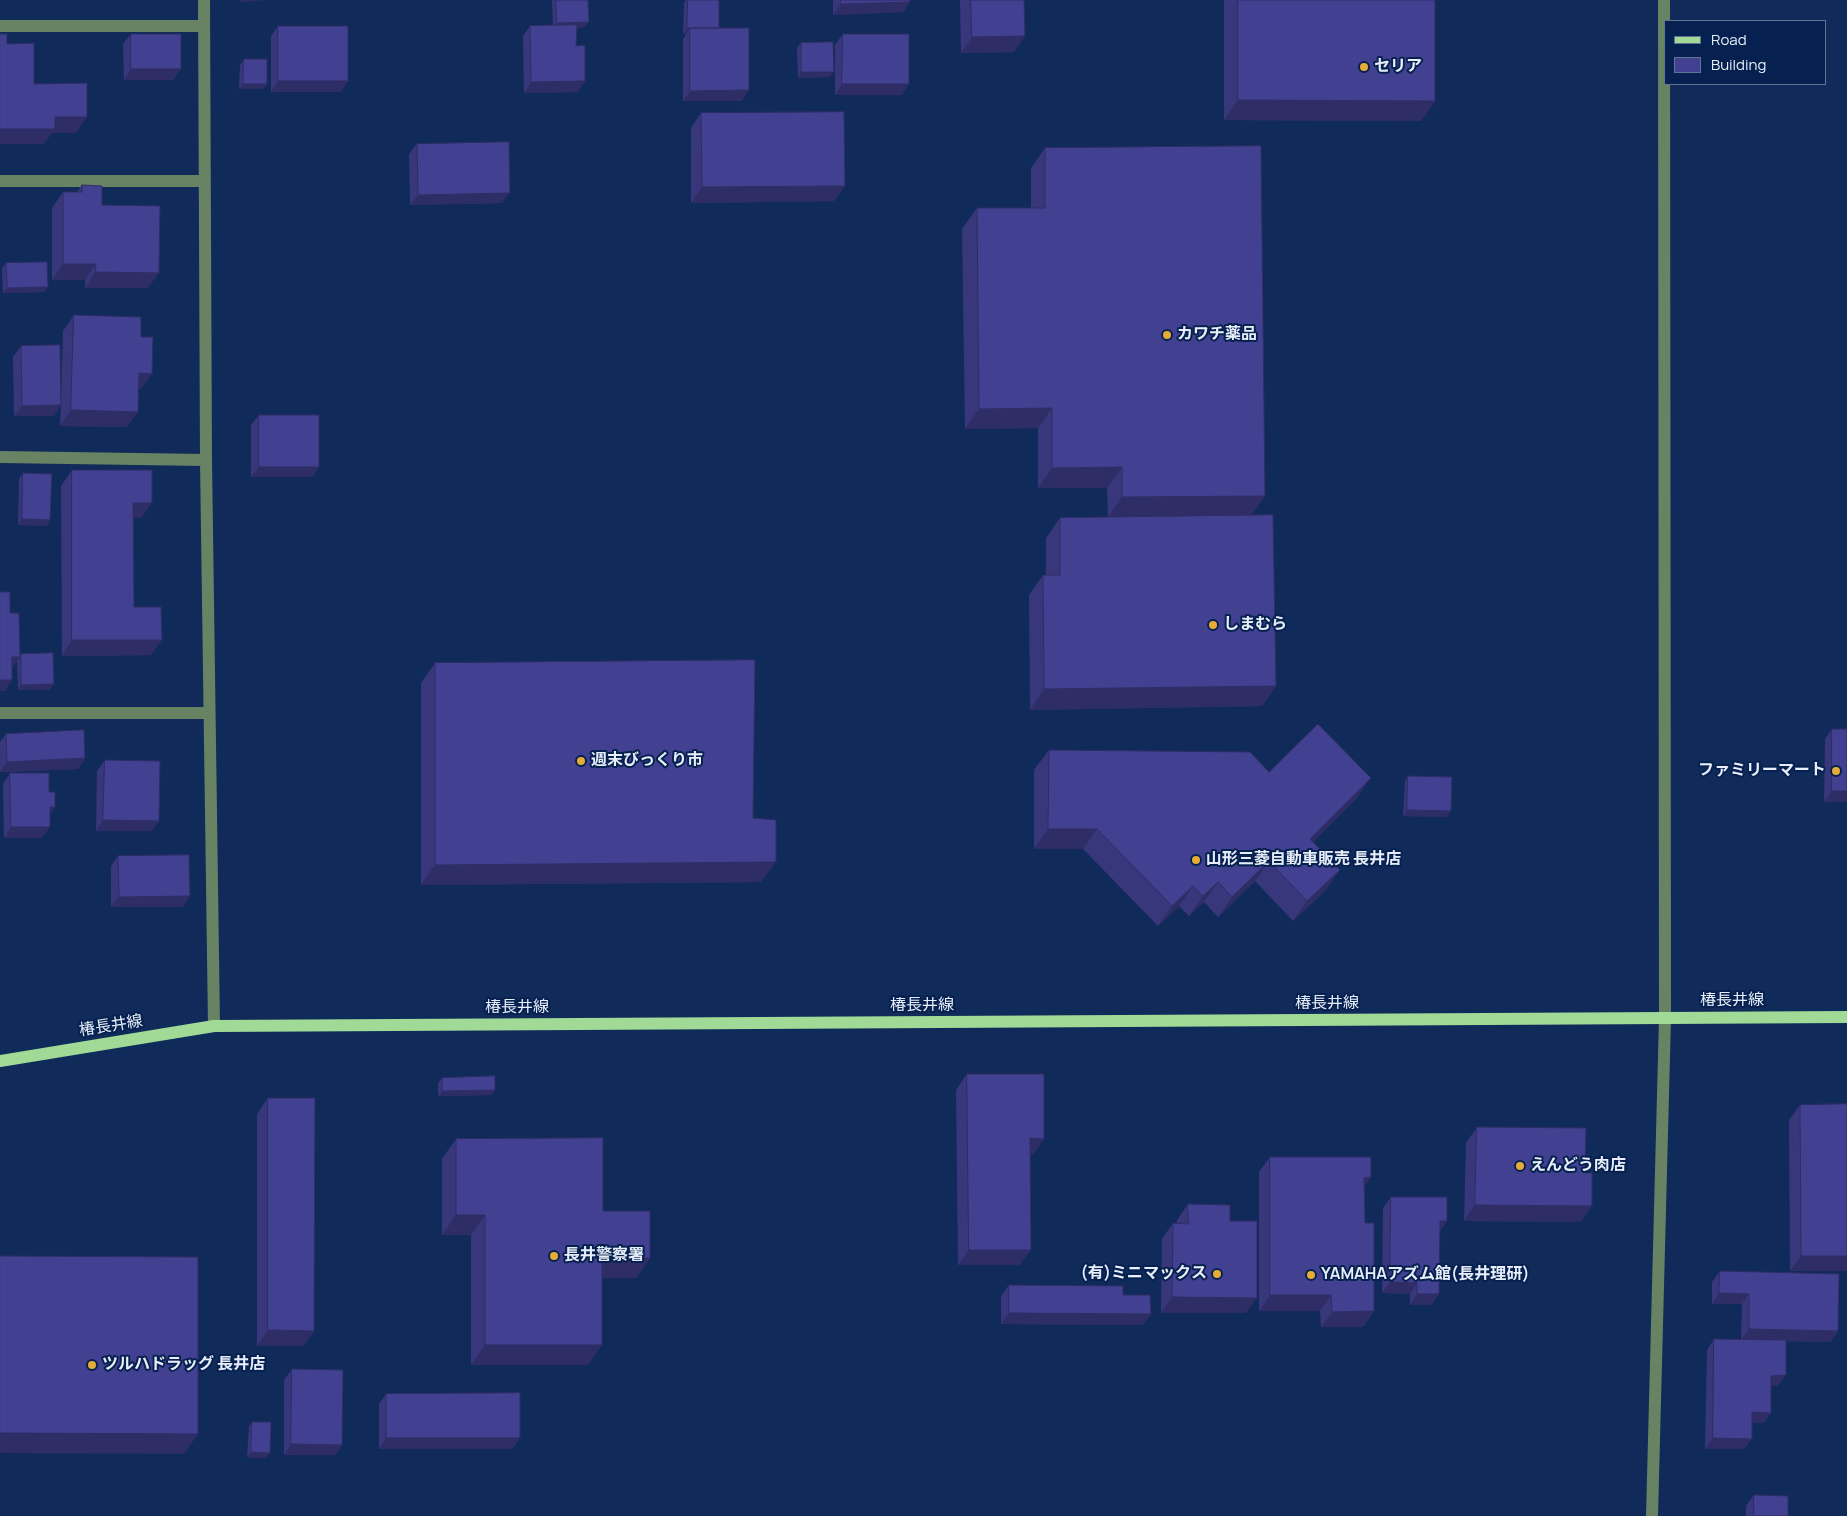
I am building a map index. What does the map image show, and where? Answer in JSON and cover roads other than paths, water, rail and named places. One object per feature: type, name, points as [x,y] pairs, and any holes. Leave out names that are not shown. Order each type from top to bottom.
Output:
[{"type":"main road","name":"椿長井線","points":[[0,1060],[214,1026],[1847,1017]]},
{"type":"street","points":[[204,0],[206,460],[214,1026]]},
{"type":"street","points":[[1664,0],[1664,20]]},
{"type":"street","points":[[0,26],[204,26]]},
{"type":"street","points":[[1652,1516],[1665,1018],[1664,85]]},
{"type":"street","points":[[0,181],[204,181]]},
{"type":"street","points":[[0,457],[206,460]]},
{"type":"street","points":[[0,713],[209,713]]},
{"type":"place","name":"セリア","points":[[1364,67]]},
{"type":"place","name":"カワチ薬品","points":[[1167,335]]},
{"type":"place","name":"しまむら","points":[[1213,625]]},
{"type":"place","name":"週末びっくり市","points":[[581,761]]},
{"type":"place","name":"ファミリーマート","points":[[1836,771]]},
{"type":"place","name":"山形三菱自動車販売 長井店","points":[[1196,860]]},
{"type":"place","name":"えんどう肉店","points":[[1520,1166]]},
{"type":"place","name":"長井警察署","points":[[554,1256]]},
{"type":"place","name":"(有)ミニマックス","points":[[1217,1274]]},
{"type":"place","name":"YAMAHAアズム館(長井理研)","points":[[1311,1275]]},
{"type":"place","name":"ツルハドラッグ 長井店","points":[[92,1365]]}]
